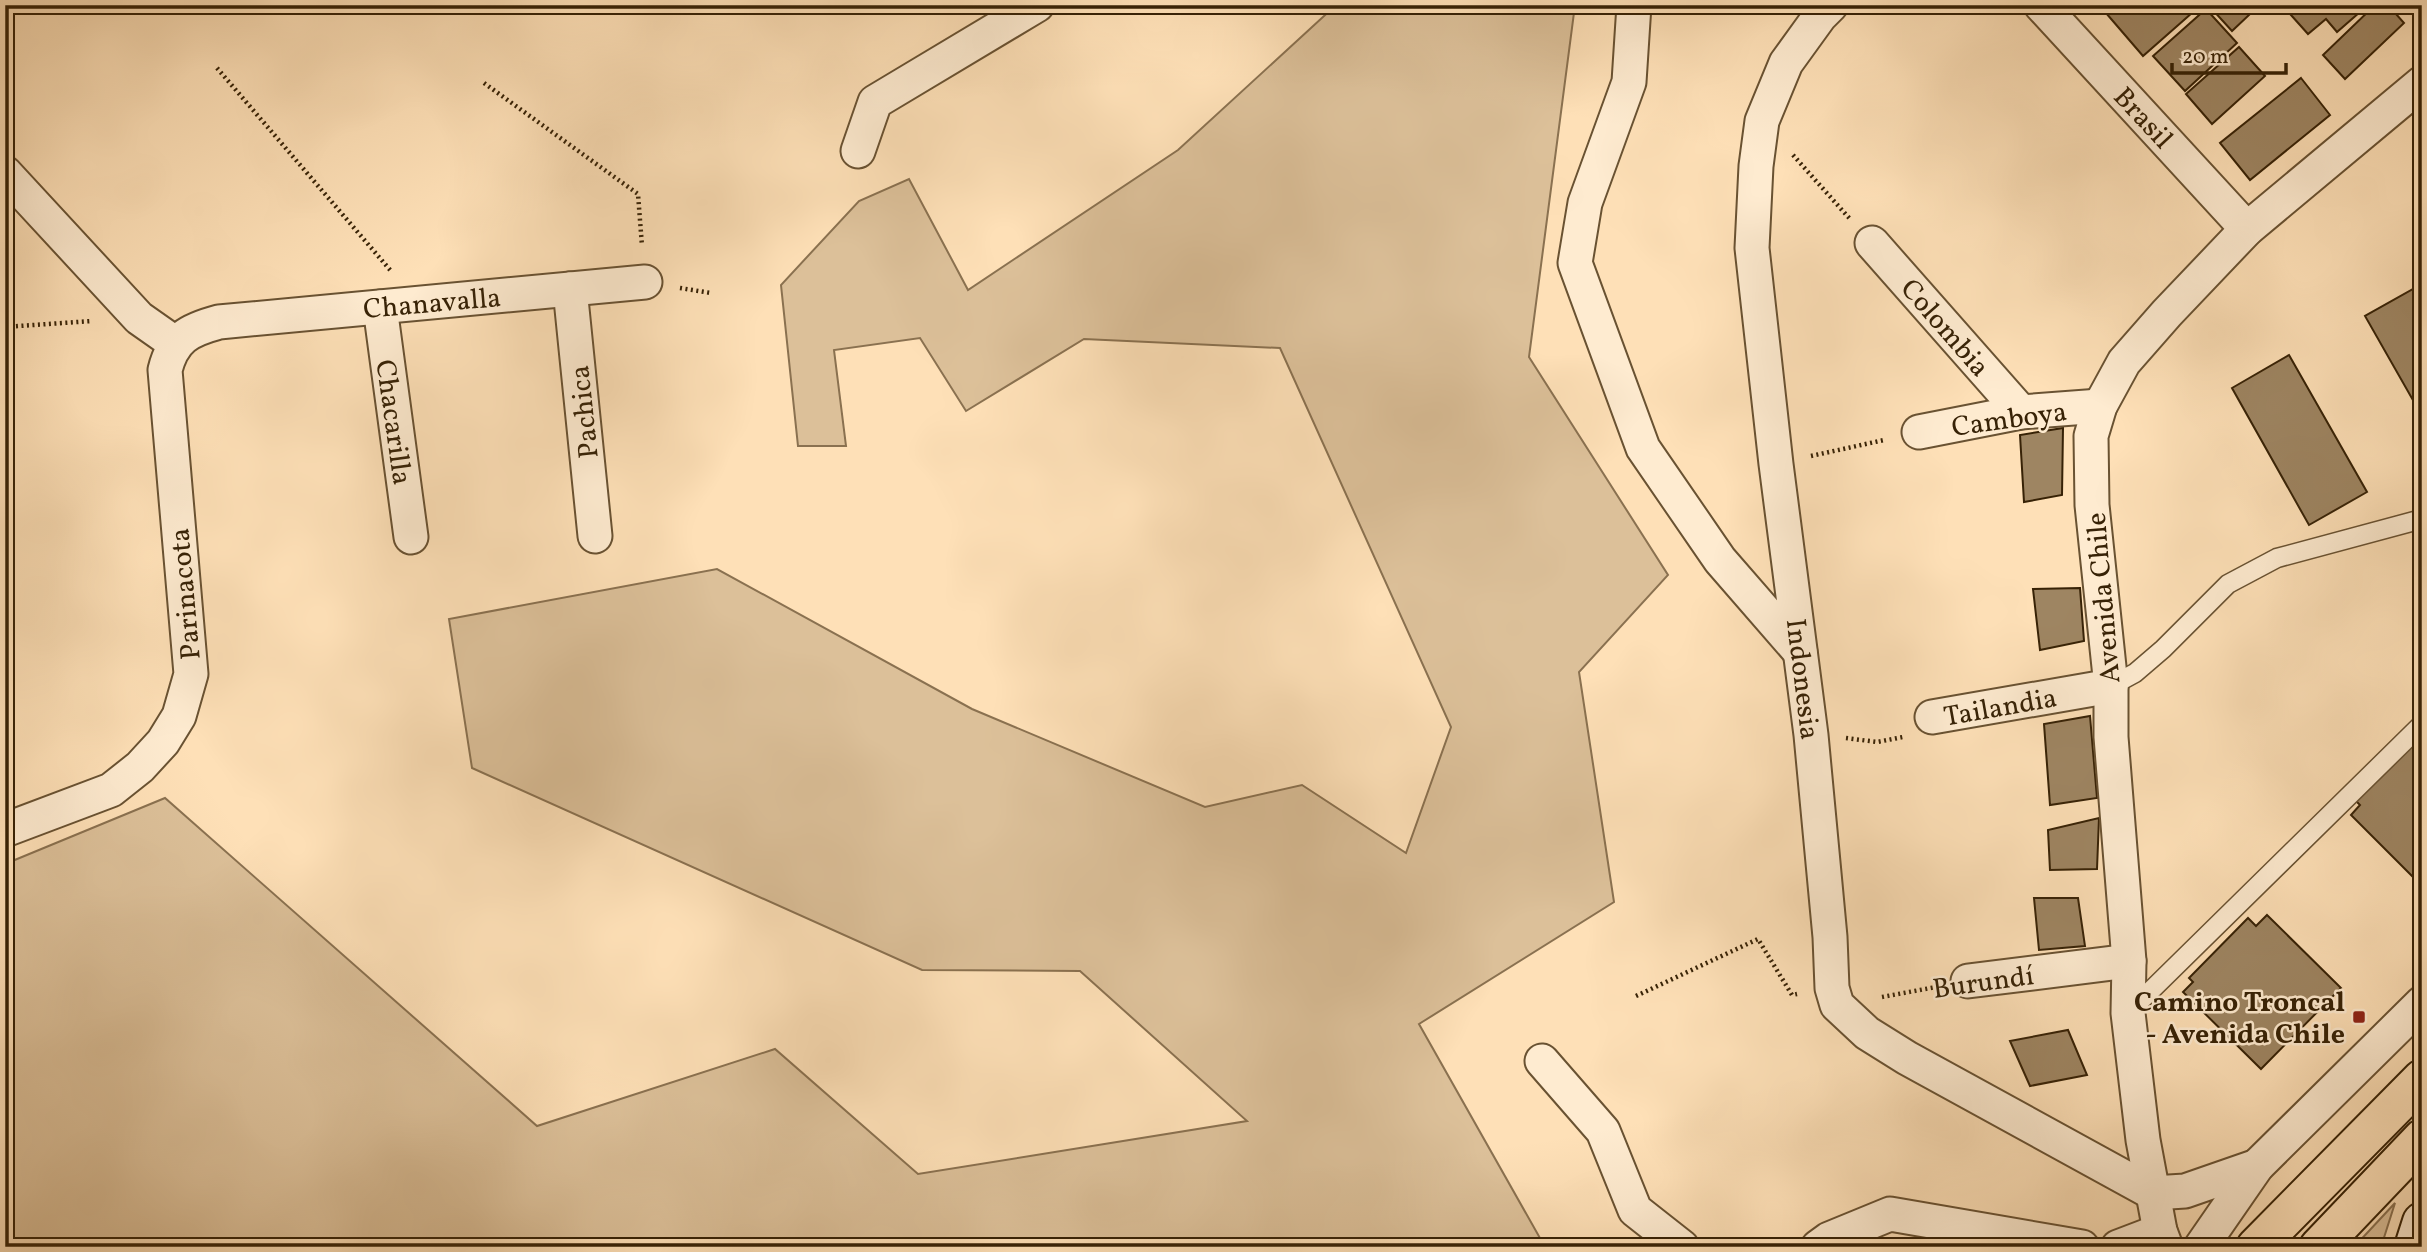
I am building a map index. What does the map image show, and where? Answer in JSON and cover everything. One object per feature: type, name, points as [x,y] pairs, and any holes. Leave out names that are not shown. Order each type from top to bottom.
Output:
[{"type":"main road","points":[[2256,1247],[2422,1079]]},
{"type":"main road","points":[[2319,1247],[2422,1139]]},
{"type":"main road","points":[[2414,1247],[2422,1222]]},
{"type":"street","points":[[858,151],[875,102],[1037,5]]},
{"type":"street","points":[[1634,5],[1629,82],[1585,203],[1575,263],[1643,447],[1720,560],[1800,652]]},
{"type":"street","name":"Indonesia","points":[[1831,5],[1786,63],[1762,121],[1756,166],[1752,248],[1776,464],[1811,735],[1835,997]]},
{"type":"street","name":"Brasil","points":[[2041,5],[2247,229]]},
{"type":"street","name":"Avenida Chile","points":[[2163,1239],[2143,1140],[2129,1013],[2129,961],[2111,737],[2111,686],[2092,505],[2091,436],[2100,406],[2124,362],[2247,229],[2422,83]]},
{"type":"street","points":[[5,173],[139,318],[176,344]]},
{"type":"street","name":"Colombia","points":[[1872,243],[2021,412]]},
{"type":"street","name":"Chanavalla","points":[[176,344],[187,334],[219,322],[645,282]]},
{"type":"street","name":"Pachica","points":[[570,289],[595,536]]},
{"type":"street","name":"Chacarilla","points":[[380,307],[411,537]]},
{"type":"street","name":"Parinacota","points":[[5,830],[111,790],[140,767],[163,742],[179,716],[191,674],[165,370],[168,356],[176,344]]},
{"type":"street","name":"Camboya","points":[[1919,432],[2021,412],[2100,406]]},
{"type":"street","name":"Tailandia","points":[[1932,717],[2111,686]]},
{"type":"street","name":"Burundí","points":[[1968,981],[2129,961]]},
{"type":"street","points":[[1835,997],[1867,1033],[1907,1058],[2153,1193],[2185,1191],[2257,1166]]},
{"type":"street","points":[[2201,1247],[2257,1166],[2422,1003]]},
{"type":"street","points":[[1542,1061],[1603,1130],[1635,1209],[1682,1247]]},
{"type":"street","points":[[1818,1247],[1829,1239],[1889,1214],[2082,1247]]},
{"type":"street","points":[[2118,1247],[2163,1239]]},
{"type":"lane","points":[[2111,686],[2135,673],[2164,649],[2228,584],[2256,567],[2277,558],[2422,519]]},
{"type":"lane","points":[[2129,1013],[2422,724]]},
{"type":"path","points":[[217,68],[419,303]]},
{"type":"path","points":[[484,83],[638,194],[645,282],[710,293]]},
{"type":"path","points":[[1762,121],[1872,243]]},
{"type":"path","points":[[5,327],[139,318]]},
{"type":"path","points":[[1776,464],[1919,432]]},
{"type":"path","name":"Tailandia","points":[[1811,735],[1877,742],[1912,736],[1932,717]]},
{"type":"path","name":"Burundí","points":[[1636,996],[1758,939],[1792,995],[1835,997],[1968,981]]},
{"type":"shaded area","points":[[1336,5],[1575,5],[1529,357],[1668,575],[1579,672],[1614,902],[1419,1024],[1545,1247],[5,1247],[5,864],[165,798],[537,1126],[775,1049],[918,1174],[1247,1121],[1080,971],[922,970],[472,768],[449,619],[717,569],[972,709],[1205,807],[1302,785],[1406,853],[1451,727],[1280,348],[1084,339],[966,411],[920,338],[834,350],[846,446],[798,446],[781,285],[859,201],[909,179],[968,290],[1178,150]]},
{"type":"shaded area","points":[[2395,1203],[2381,1247],[2354,1247]]},
{"type":"building","points":[[2115,5],[2201,5],[2143,56],[2106,13]]},
{"type":"building","points":[[2214,5],[2240,5],[2249,15],[2232,31],[2211,8]]},
{"type":"building","points":[[2302,5],[2368,5],[2337,32],[2326,19],[2308,34],[2291,15]]},
{"type":"building","points":[[2375,5],[2388,5],[2404,23],[2345,79],[2323,55]]},
{"type":"building","points":[[2206,9],[2237,43],[2185,91],[2153,56]]},
{"type":"building","points":[[2239,47],[2265,76],[2212,124],[2186,94]]},
{"type":"building","points":[[2301,78],[2330,115],[2250,180],[2220,143]]},
{"type":"building","points":[[2422,284],[2422,416],[2365,316]]},
{"type":"building","points":[[2289,355],[2367,492],[2309,525],[2232,388]]},
{"type":"building","points":[[2063,428],[2062,495],[2024,502],[2020,435]]},
{"type":"building","points":[[2080,588],[2084,641],[2040,650],[2033,589]]},
{"type":"building","points":[[2090,716],[2097,798],[2050,805],[2044,724]]},
{"type":"building","points":[[2416,741],[2422,747],[2422,886],[2351,815],[2360,805],[2356,801]]},
{"type":"building","points":[[2099,818],[2097,869],[2050,870],[2048,830]]},
{"type":"building","points":[[2034,898],[2078,898],[2085,946],[2039,950]]},
{"type":"building","points":[[2267,915],[2341,988],[2261,1069],[2183,992],[2193,982],[2189,978],[2248,918],[2256,926]]},
{"type":"building","points":[[2068,1030],[2087,1075],[2030,1086],[2010,1041]]},
{"type":"place","name":"Camino Troncal - Avenida Chile","points":[[2359,1017]]}]
